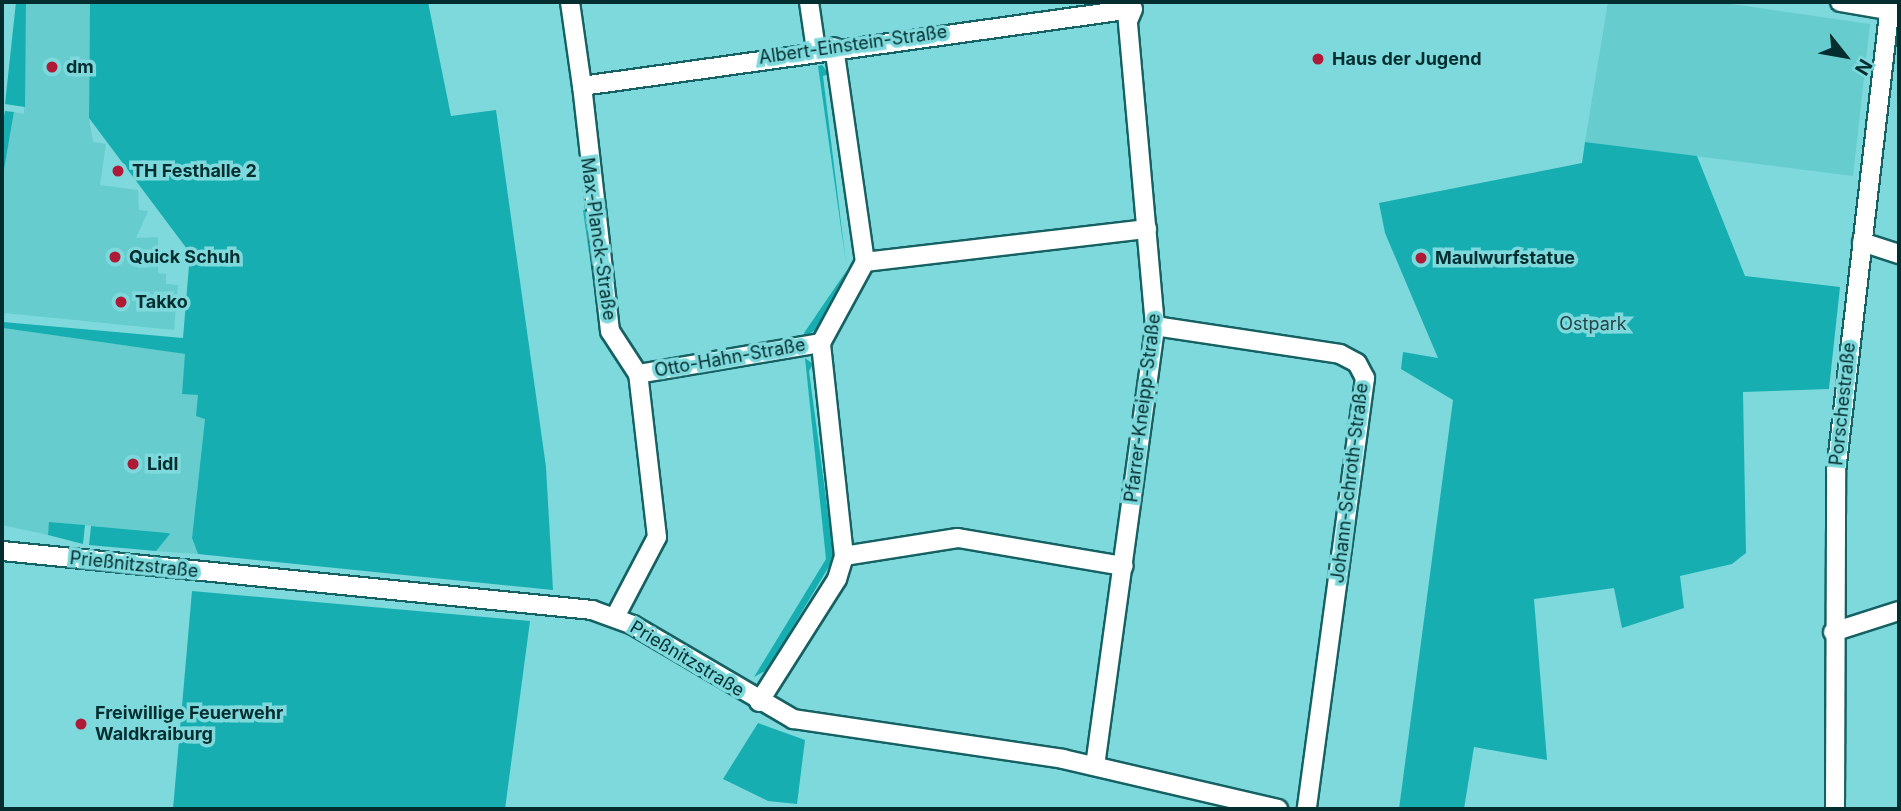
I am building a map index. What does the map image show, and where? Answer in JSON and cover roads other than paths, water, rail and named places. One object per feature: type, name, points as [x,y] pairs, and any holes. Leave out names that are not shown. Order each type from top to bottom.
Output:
[{"type":"street","name":"Max-Planck-Straße","points":[[570,2],[610,331],[638,374],[656,542],[615,617]]},
{"type":"street","points":[[809,2],[816,50]]},
{"type":"street","points":[[1840,2],[1893,8]]},
{"type":"street","name":"Albert-Einstein-Straße","points":[[580,89],[834,47],[1140,5]]},
{"type":"street","name":"Pfarrer-Kneipp-Straße","points":[[1095,766],[1155,326],[1128,21],[1140,5]]},
{"type":"street","name":"Porschestraße","points":[[1835,809],[1833,632],[1836,472],[1862,242],[1893,8]]},
{"type":"street","points":[[759,702],[837,579],[844,556],[821,343],[865,262],[834,47]]},
{"type":"street","points":[[865,262],[1147,229]]},
{"type":"street","points":[[1862,242],[1899,254]]},
{"type":"street","name":"Johann-Schroth-Straße","points":[[1155,326],[1340,354],[1357,363],[1365,378],[1307,809]]},
{"type":"street","name":"Otto-Hahn-Straße","points":[[638,374],[821,343]]},
{"type":"street","points":[[844,556],[958,538],[1124,566]]},
{"type":"street","name":"Prießnitzstraße","points":[[2,551],[568,607],[615,617],[759,702],[807,723],[1095,766],[1278,809]]},
{"type":"street","points":[[1833,632],[1899,611]]},
{"type":"place","name":"Haus der Jugend","points":[[1318,59]]},
{"type":"place","name":"dm","points":[[52,67]]},
{"type":"place","name":"TH Festhalle 2","points":[[118,171]]},
{"type":"place","name":"Quick Schuh","points":[[115,257]]},
{"type":"place","name":"Maulwurfstatue","points":[[1421,258]]},
{"type":"place","name":"Takko","points":[[121,302]]},
{"type":"place","name":"Lidl","points":[[133,464]]},
{"type":"place","name":"Freiwillige Feuerwehr Waldkraiburg","points":[[81,724]]},
{"type":"park label","name":"Ostpark","points":[[1593,324]]}]
